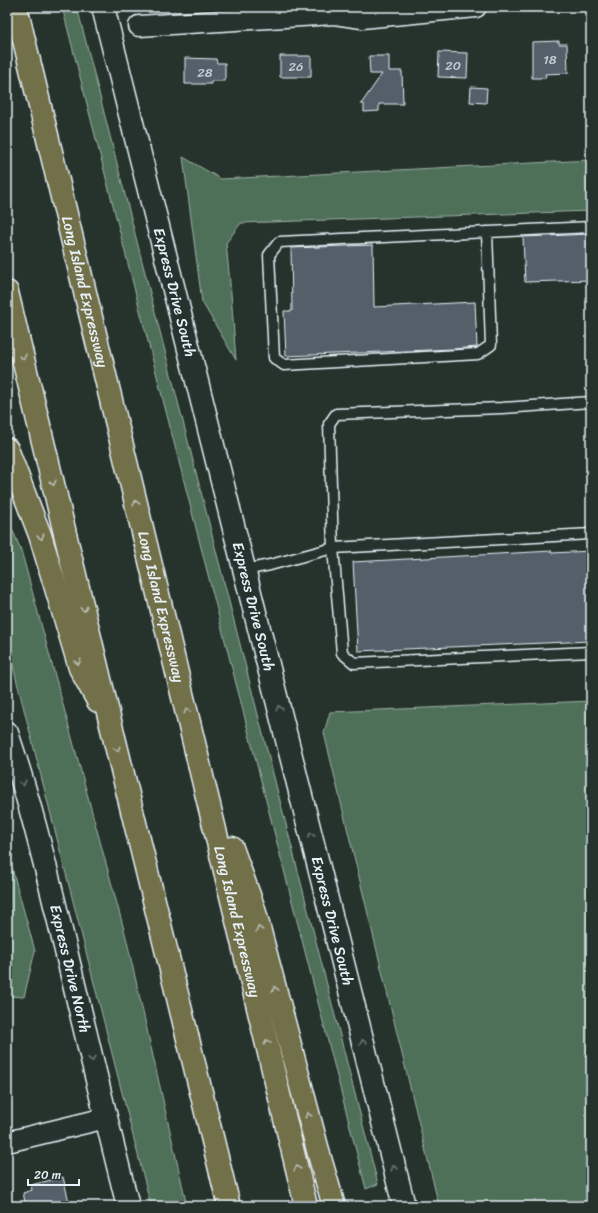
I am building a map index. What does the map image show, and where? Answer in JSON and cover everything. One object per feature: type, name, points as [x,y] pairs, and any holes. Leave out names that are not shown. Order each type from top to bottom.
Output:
[{"type":"highway","name":"Long Island Expressway","points":[[16,7],[306,1206]]},
{"type":"highway","points":[[7,292],[229,1206]]},
{"type":"highway","points":[[7,449],[40,535],[80,668],[111,725]]},
{"type":"highway","points":[[194,739],[254,909],[334,1206]]},
{"type":"main road","name":"Express Drive South","points":[[103,7],[404,1206]]},
{"type":"main road","name":"Express Drive North","points":[[7,733],[17,762],[34,823],[128,1206]]},
{"type":"street","points":[[139,26],[334,14],[362,18],[476,7]]},
{"type":"street","points":[[7,1142],[106,1118]]},
{"type":"lane","points":[[487,232],[491,345],[478,354],[284,365],[274,358],[269,255],[279,242],[487,232],[591,227]]},
{"type":"lane","points":[[591,402],[502,408],[336,414],[329,424],[333,548],[342,652],[354,663],[591,652]]},
{"type":"lane","points":[[244,570],[270,565],[333,548],[591,534]]},
{"type":"green space","points":[[62,7],[77,7],[378,1184],[366,1189]]},
{"type":"green space","points":[[183,157],[221,179],[591,160],[591,211],[241,223],[226,243],[236,360],[202,302]]},
{"type":"green space","points":[[7,517],[21,550],[126,937],[187,1206],[151,1206],[7,643]]},
{"type":"green space","points":[[591,701],[591,1206],[439,1206],[324,733],[330,712]]},
{"type":"green space","points":[[7,850],[35,951],[24,997],[7,996]]},
{"type":"building","points":[[559,41],[559,44],[567,44],[568,73],[545,74],[546,78],[532,78],[532,42]]},
{"type":"building","points":[[439,52],[468,53],[467,78],[438,77]]},
{"type":"building","points":[[280,56],[311,56],[311,77],[280,77]]},
{"type":"building","points":[[369,56],[389,56],[389,71],[402,71],[403,104],[379,104],[379,111],[364,112],[364,104],[361,104],[382,74],[370,74]]},
{"type":"building","points":[[185,58],[216,59],[217,63],[225,63],[225,81],[211,81],[211,84],[185,84]]},
{"type":"building","points":[[471,87],[487,88],[486,103],[470,102]]},
{"type":"building","points":[[591,234],[591,280],[525,282],[523,237]]},
{"type":"building","points":[[373,245],[374,307],[475,302],[477,347],[286,356],[284,311],[292,311],[291,248]]},
{"type":"building","points":[[552,551],[552,553],[591,551],[591,641],[358,651],[353,562]]},
{"type":"building","points":[[63,1177],[70,1206],[26,1206],[23,1193],[32,1190],[31,1185]]}]
